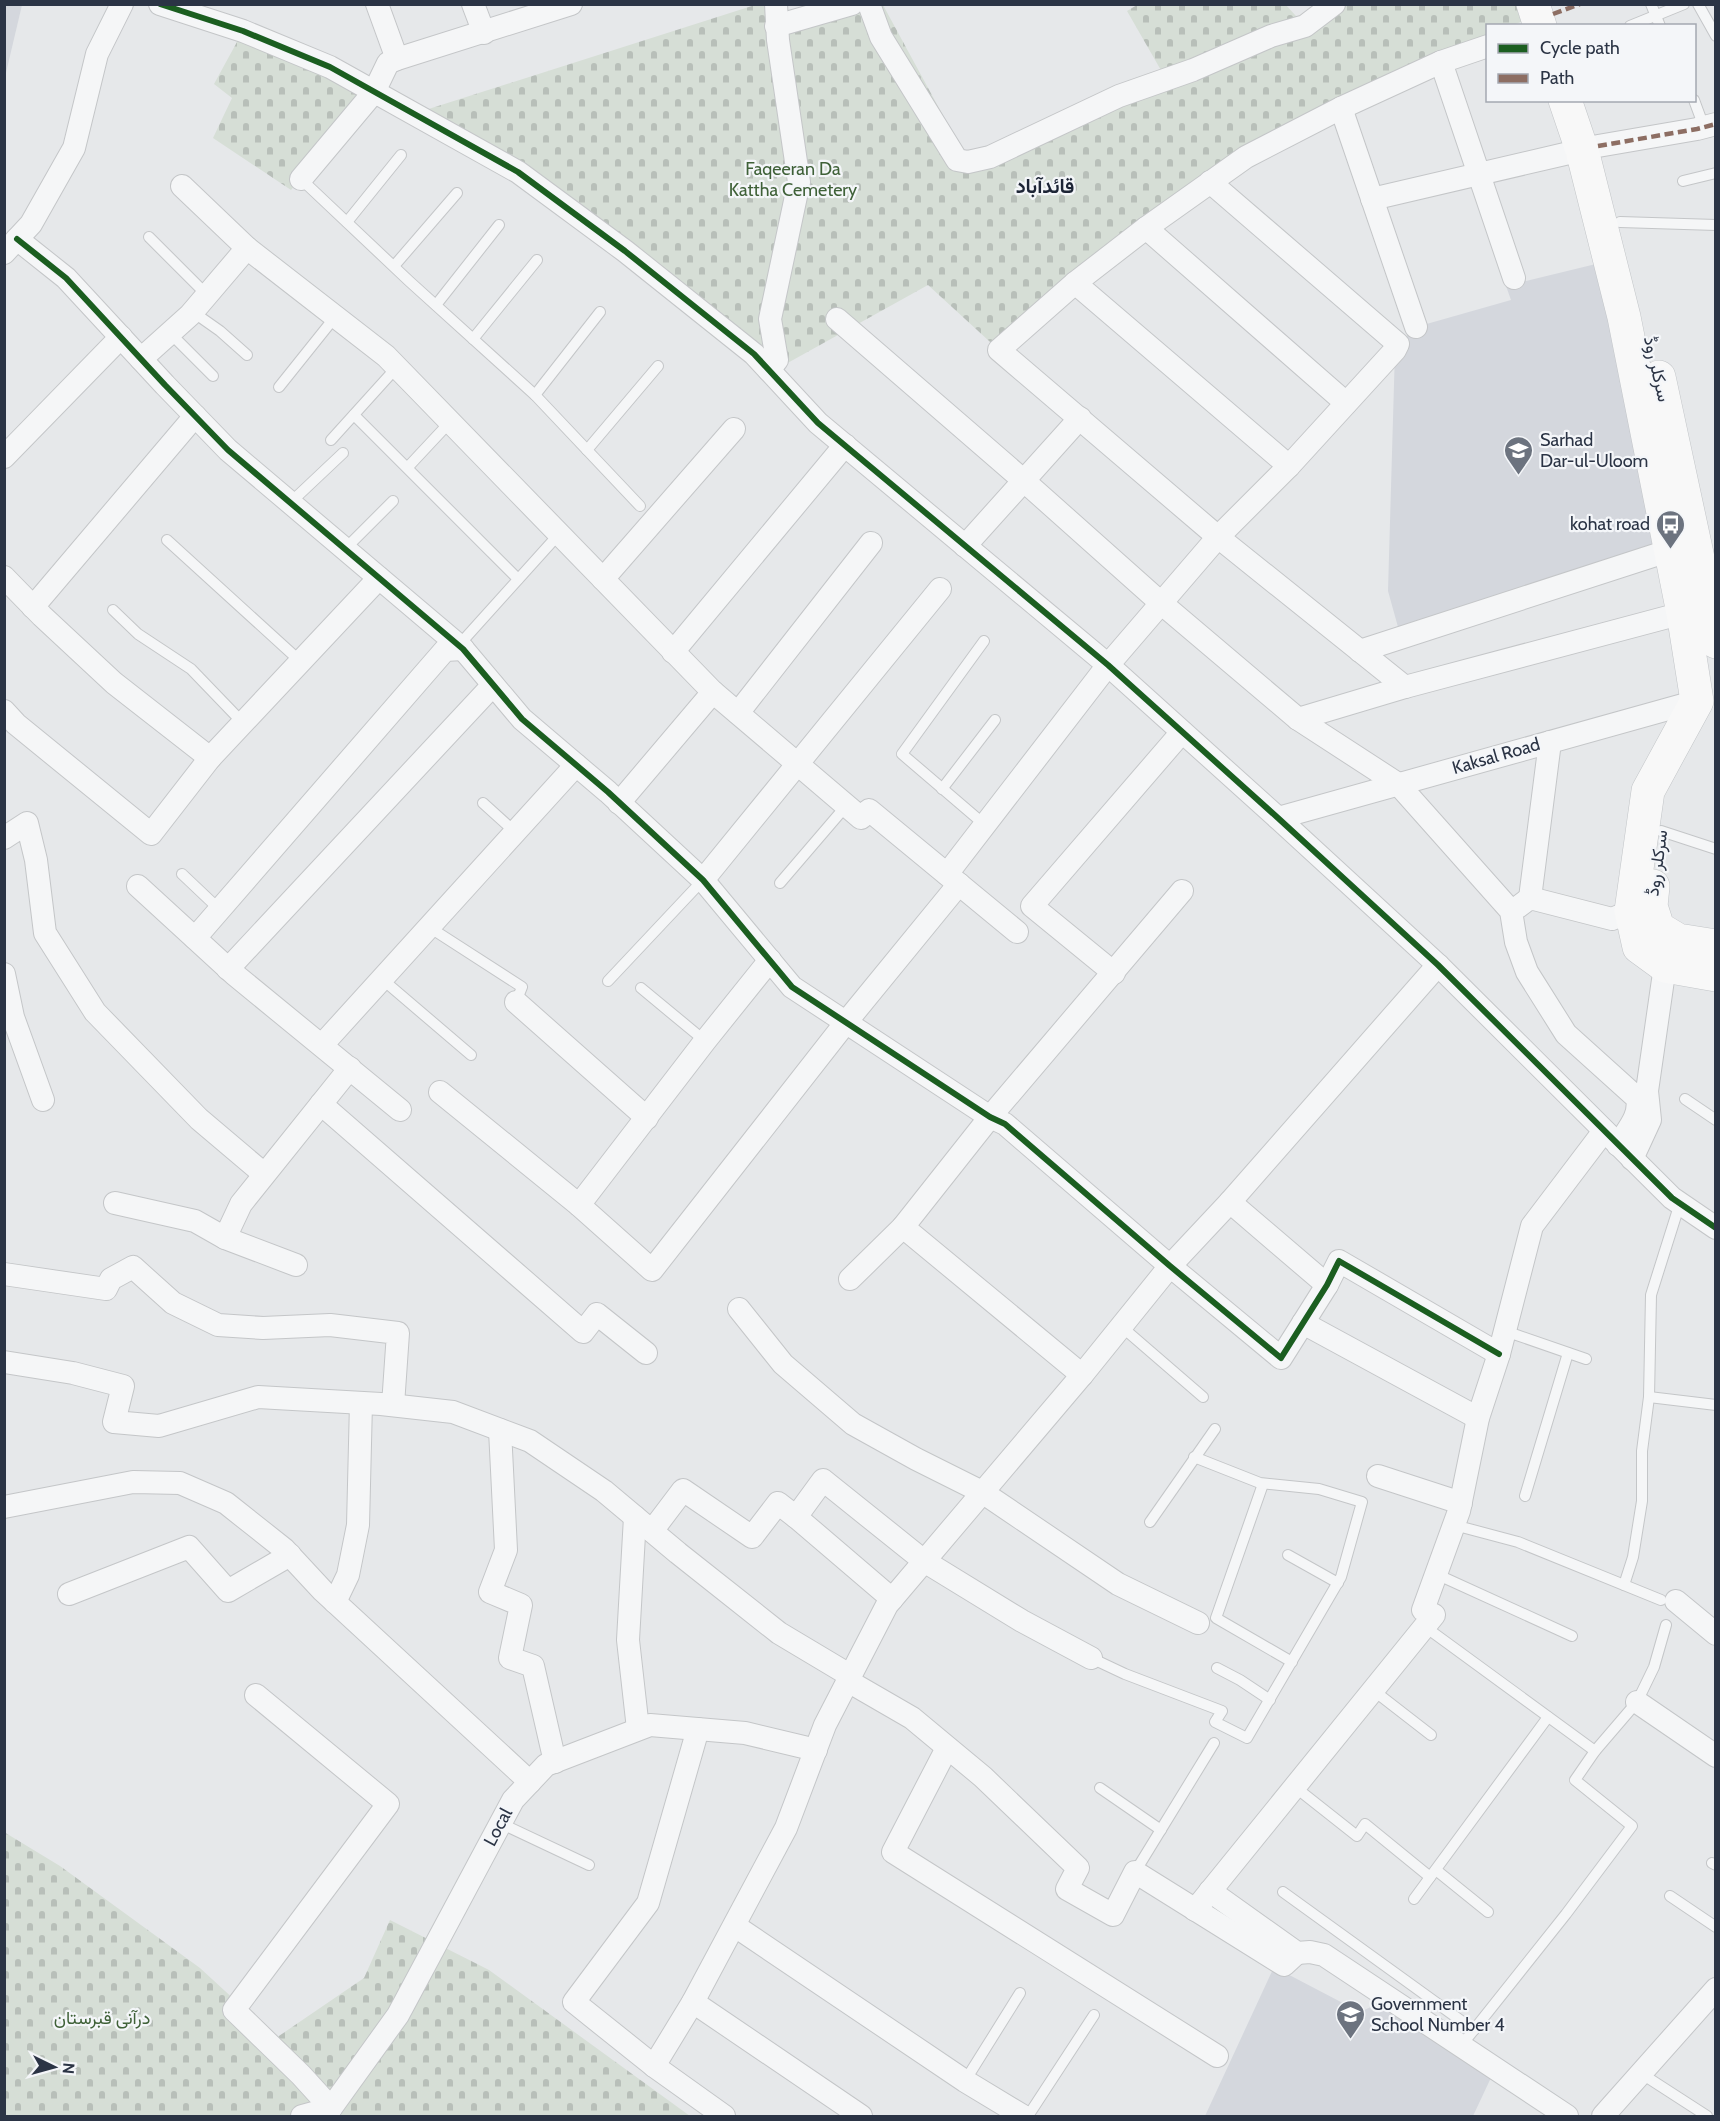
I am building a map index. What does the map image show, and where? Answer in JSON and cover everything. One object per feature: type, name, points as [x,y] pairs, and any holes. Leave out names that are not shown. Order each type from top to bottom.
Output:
[{"type":"main road","points":[[1533,4],[1539,24]]},
{"type":"main road","points":[[1550,4],[1555,24]]},
{"type":"main road","points":[[1566,102],[1590,148],[1683,613],[1709,703],[1648,791],[1639,947],[1665,966],[1716,975]]},
{"type":"main road","name":"سرکلر روڈ","points":[[1582,102],[1590,148],[1620,222],[1662,390],[1716,642]]},
{"type":"main road","name":"سرکلر روڈ","points":[[1709,703],[1667,798],[1641,909],[1658,928],[1678,940],[1716,946]]},
{"type":"street","points":[[122,4],[97,54],[74,148],[31,224],[11,246],[66,278],[228,450],[461,647],[522,719],[620,803],[703,880],[792,987],[990,1117],[1005,1124],[1281,1358],[1339,1260],[1499,1354]]},
{"type":"street","points":[[160,4],[243,31],[330,67],[518,172],[625,251],[754,354],[818,423],[1108,665],[1438,965],[1672,1198],[1716,1228]]},
{"type":"street","points":[[377,4],[397,59]]},
{"type":"street","points":[[473,4],[484,33]]},
{"type":"street","points":[[769,370],[777,360],[770,319],[799,182],[776,15],[852,4]]},
{"type":"street","points":[[869,4],[881,37],[957,160],[968,162],[990,157],[1119,96],[1193,70],[1271,36],[1305,26],[1320,8]]},
{"type":"street","points":[[301,178],[374,92],[388,63],[569,5]]},
{"type":"street","points":[[1405,687],[1218,537],[999,350],[1075,283],[1146,228],[1246,157],[1341,108],[1441,62],[1486,47]]},
{"type":"street","points":[[1441,62],[1514,278]]},
{"type":"street","points":[[1341,108],[1416,327]]},
{"type":"street","points":[[1372,199],[1478,172],[1710,125]]},
{"type":"street","points":[[440,1092],[579,1205],[652,1270],[847,1021],[953,879],[985,825],[1108,665],[1218,537],[1289,466],[1395,350],[1398,344],[1210,182]]},
{"type":"street","points":[[182,186],[247,248],[386,356],[712,692],[861,818],[869,810],[1017,932]]},
{"type":"street","points":[[1146,228],[1346,403]]},
{"type":"street","points":[[141,359],[200,303],[247,248]]},
{"type":"street","points":[[1075,283],[1289,466]]},
{"type":"street","points":[[837,319],[1161,603],[1298,719],[1398,784],[1521,905],[1612,919],[1641,909]]},
{"type":"street","points":[[4,457],[121,337]]},
{"type":"street","points":[[33,607],[195,416]]},
{"type":"street","points":[[965,546],[1080,418]]},
{"type":"street","points":[[603,579],[734,429]]},
{"type":"street","points":[[673,652],[845,445]]},
{"type":"street","points":[[738,713],[871,543]]},
{"type":"street","points":[[1360,651],[1671,550]]},
{"type":"street","points":[[4,577],[114,683],[210,758]]},
{"type":"street","points":[[8,723],[151,834],[210,758],[380,578]]},
{"type":"street","points":[[703,880],[940,589]]},
{"type":"street","points":[[1298,719],[1405,687],[1683,613]]},
{"type":"street","points":[[195,938],[445,650],[461,647]]},
{"type":"street","points":[[228,969],[493,685]]},
{"type":"street","points":[[620,803],[712,692]]},
{"type":"street","name":"Kaksal Road","points":[[1278,818],[1550,741],[1709,703]]},
{"type":"street","points":[[1114,973],[1032,906],[1182,732]]},
{"type":"street","points":[[1550,741],[1516,942],[1527,972],[1566,1034],[1637,1098],[1637,1113],[1618,1145]]},
{"type":"street","points":[[322,1045],[576,765]]},
{"type":"street","points":[[4,838],[27,822],[36,860],[45,933],[95,1012],[199,1119],[264,1174]]},
{"type":"street","points":[[138,886],[228,969],[400,1110]]},
{"type":"street","points":[[850,1278],[903,1227],[990,1117],[1182,891]]},
{"type":"street","points":[[579,1205],[770,960]]},
{"type":"street","points":[[654,2066],[693,2002],[786,1828],[825,1725],[887,1605],[1082,1375],[1170,1266],[1230,1202],[1438,965]]},
{"type":"street","points":[[1195,1910],[1434,1615],[1423,1610],[1461,1503],[1478,1418],[1499,1354],[1532,1226],[1618,1145],[1650,1120],[1647,1091],[1665,966]]},
{"type":"street","points":[[4,974],[13,1017],[43,1100]]},
{"type":"street","points":[[516,1002],[647,1118]]},
{"type":"street","points":[[225,1238],[241,1204],[350,1068]]},
{"type":"street","points":[[321,1104],[583,1332],[597,1314],[646,1353]]},
{"type":"street","points":[[1230,1202],[1326,1285]]},
{"type":"street","points":[[115,1203],[195,1221],[225,1238],[296,1265]]},
{"type":"street","points":[[903,1227],[1082,1375]]},
{"type":"street","points":[[4,1274],[106,1289],[111,1279],[133,1267],[173,1302],[218,1325],[263,1328],[330,1325],[398,1333],[393,1406]]},
{"type":"street","points":[[739,1309],[783,1364],[853,1424],[982,1492],[1118,1584],[1198,1623]]},
{"type":"street","points":[[1303,1323],[1478,1418]]},
{"type":"street","points":[[4,1362],[73,1373],[123,1386],[114,1422],[159,1426],[258,1397],[361,1403],[453,1412],[530,1441],[604,1491],[779,1633],[912,1718],[983,1777],[1078,1868],[1067,1889],[1113,1915],[1134,1872],[1284,1965],[1297,1953],[1324,1954],[1468,2038],[1567,2116]]},
{"type":"street","points":[[335,1602],[348,1575],[358,1525],[361,1403]]},
{"type":"street","points":[[500,1430],[506,1550],[490,1592],[521,1605],[510,1658],[533,1666],[555,1762]]},
{"type":"street","points":[[1378,1476],[1461,1503]]},
{"type":"street","points":[[796,1517],[823,1480],[924,1561],[1022,1621],[1091,1658]]},
{"type":"street","points":[[4,1507],[133,1482],[180,1483],[226,1503],[290,1555],[335,1602],[530,1782]]},
{"type":"street","points":[[638,1729],[628,1640],[644,1524],[683,1490],[752,1537],[778,1503],[892,1599]]},
{"type":"street","points":[[69,1594],[189,1547],[228,1591],[290,1555]]},
{"type":"street","points":[[1669,1601],[1716,1634]]},
{"type":"street","points":[[256,1695],[388,1804],[234,2010],[331,2108],[302,2116]]},
{"type":"street","points":[[1637,1702],[1716,1756]]},
{"type":"street","name":"Local","points":[[331,2108],[398,2015],[513,1800],[546,1765],[650,1725],[746,1733],[816,1750]]},
{"type":"street","points":[[699,1729],[648,1903],[574,2002],[654,2066],[724,2116]]},
{"type":"street","points":[[947,1748],[893,1852],[1217,2056]]},
{"type":"street","points":[[1210,1891],[1297,1953]]},
{"type":"street","points":[[735,1926],[965,2081],[1023,2116]]},
{"type":"street","points":[[1603,2116],[1716,1989]]},
{"type":"street","points":[[693,2002],[861,2116]]},
{"type":"lane","points":[[1650,4],[1658,21]]},
{"type":"lane","points":[[1641,24],[1658,21],[1684,4]]},
{"type":"lane","points":[[1698,4],[1716,36]]},
{"type":"lane","points":[[1695,102],[1710,125]]},
{"type":"lane","points":[[347,222],[401,155]]},
{"type":"lane","points":[[1683,180],[1716,173]]},
{"type":"lane","points":[[301,178],[535,395],[640,506]]},
{"type":"lane","points":[[394,266],[457,193]]},
{"type":"lane","points":[[1620,222],[1716,225]]},
{"type":"lane","points":[[436,305],[499,225]]},
{"type":"lane","points":[[149,237],[220,331],[247,355]]},
{"type":"lane","points":[[473,339],[537,260]]},
{"type":"lane","points":[[535,395],[600,312]]},
{"type":"lane","points":[[279,387],[335,317]]},
{"type":"lane","points":[[170,333],[213,376]]},
{"type":"lane","points":[[587,450],[658,366]]},
{"type":"lane","points":[[331,440],[397,368]]},
{"type":"lane","points":[[354,415],[518,579]]},
{"type":"lane","points":[[408,467],[450,422]]},
{"type":"lane","points":[[291,503],[343,453]]},
{"type":"lane","points":[[345,549],[393,501]]},
{"type":"lane","points":[[461,647],[559,534]]},
{"type":"lane","points":[[167,540],[301,662]]},
{"type":"lane","points":[[113,610],[138,634],[191,669],[243,723]]},
{"type":"lane","points":[[984,641],[902,754],[985,825]]},
{"type":"lane","points":[[942,789],[995,720]]},
{"type":"lane","points":[[483,803],[515,832]]},
{"type":"lane","points":[[780,883],[846,806]]},
{"type":"lane","points":[[1661,831],[1716,849]]},
{"type":"lane","points":[[182,874],[220,910]]},
{"type":"lane","points":[[608,981],[703,880]]},
{"type":"lane","points":[[429,927],[522,987],[516,1002]]},
{"type":"lane","points":[[382,979],[471,1055]]},
{"type":"lane","points":[[641,988],[705,1041]]},
{"type":"lane","points":[[1686,1099],[1716,1120]]},
{"type":"lane","points":[[1624,1585],[1634,1557],[1642,1501],[1642,1451],[1649,1397],[1651,1295],[1680,1203]]},
{"type":"lane","points":[[1122,1327],[1203,1397]]},
{"type":"lane","points":[[1505,1331],[1586,1359]]},
{"type":"lane","points":[[1526,1496],[1568,1353]]},
{"type":"lane","points":[[1649,1397],[1716,1405]]},
{"type":"lane","points":[[1149,1522],[1215,1429]]},
{"type":"lane","points":[[1091,1658],[1125,1674],[1222,1711],[1215,1722],[1248,1737],[1338,1583],[1362,1502],[1319,1489],[1263,1484],[1194,1457]]},
{"type":"lane","points":[[1263,1484],[1216,1618],[1292,1662]]},
{"type":"lane","points":[[1454,1526],[1518,1542],[1669,1601]]},
{"type":"lane","points":[[1288,1555],[1338,1583]]},
{"type":"lane","points":[[1436,1575],[1572,1636]]},
{"type":"lane","points":[[1283,1892],[1468,2038],[1632,1826],[1575,1780],[1595,1751],[1637,1702],[1654,1667],[1666,1625]]},
{"type":"lane","points":[[1424,1626],[1595,1751]]},
{"type":"lane","points":[[1217,1668],[1270,1700]]},
{"type":"lane","points":[[1373,1690],[1431,1735]]},
{"type":"lane","points":[[1414,1899],[1548,1717]]},
{"type":"lane","points":[[1134,1872],[1214,1743]]},
{"type":"lane","points":[[1294,1787],[1357,1836],[1365,1824],[1488,1912]]},
{"type":"lane","points":[[1100,1788],[1161,1830]]},
{"type":"lane","points":[[501,1823],[589,1865]]},
{"type":"lane","points":[[1670,1896],[1716,1927]]},
{"type":"lane","points":[[965,2081],[1020,1993]]},
{"type":"lane","points":[[1028,2116],[1094,2015]]},
{"type":"lane","points":[[1642,2074],[1707,2116]]},
{"type":"shaded area","points":[[4,5],[22,5],[5,77]]},
{"type":"shaded area","name":"Sarhad Dar-ul-Uloom","points":[[1600,263],[1662,554],[1403,645],[1388,591],[1395,350],[1398,344],[1416,327],[1511,300],[1506,286]]},
{"type":"shaded area","name":"Government School Number 4","points":[[1274,1967],[1360,2012],[1399,1994],[1496,2067],[1473,2116],[1205,2116]]},
{"type":"green space","name":"Faqeeran Da Kattha Cemetery","points":[[1334,4],[1525,5],[1529,18],[1516,24],[1486,24],[1486,38],[1306,126],[1075,283],[1001,352],[928,285],[784,365],[413,114],[755,5],[783,5],[790,21],[864,5],[883,5],[965,156],[1162,72],[1127,11],[1137,5],[1286,5],[1305,26]]},
{"type":"green space","points":[[243,31],[374,92],[291,190],[213,138],[232,98],[214,84]]},
{"type":"green space","name":"درآنی قبرستان","points":[[4,1832],[60,1866],[200,1968],[276,2038],[364,1978],[390,1920],[489,1970],[690,2116],[5,2116]]},
{"type":"marked path","points":[[1553,14],[1580,4]]},
{"type":"marked path","points":[[1598,146],[1716,124]]},
{"type":"cycle path","points":[[160,4],[243,31],[330,67],[518,172],[625,251],[754,354],[818,423],[1108,665],[1438,965],[1672,1198],[1716,1228]]},
{"type":"cycle path","points":[[17,239],[66,278],[228,450],[463,649],[522,719],[608,792],[703,880],[792,987],[990,1117],[1005,1124],[1281,1358],[1327,1285],[1339,1261],[1499,1354]]},
{"type":"place","name":"Sarhad Dar-ul-Uloom","points":[[1519,476]]},
{"type":"place","name":"kohat road","points":[[1671,550]]},
{"type":"place","name":"Government School Number 4","points":[[1350,2040]]},
{"type":"district","name":"قائدآباد","points":[[1045,186]]}]
